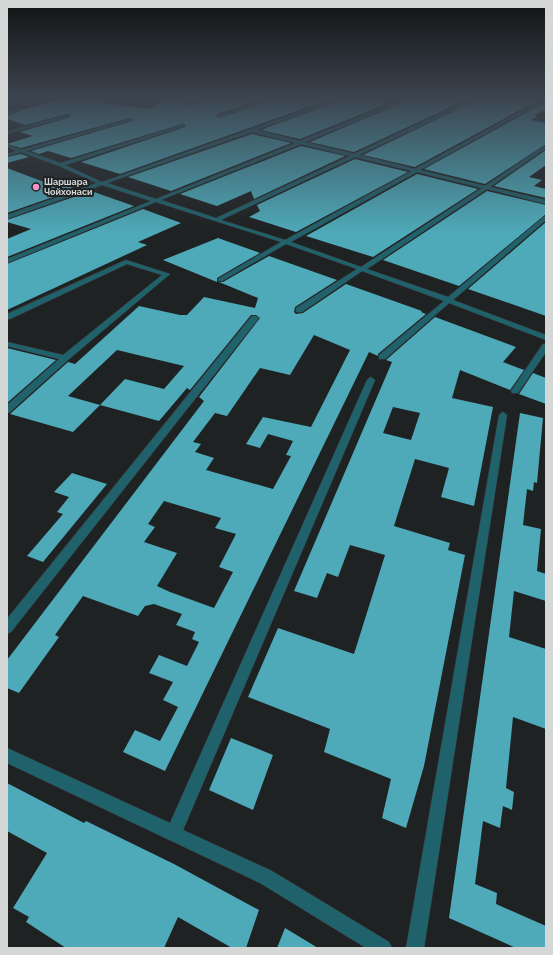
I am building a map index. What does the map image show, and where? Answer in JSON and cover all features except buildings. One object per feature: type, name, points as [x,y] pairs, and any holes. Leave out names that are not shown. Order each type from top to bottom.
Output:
[{"type":"street","points":[[7,155],[52,143]]},
{"type":"street","points":[[61,166],[132,143]]},
{"type":"street","points":[[7,217],[219,143]]},
{"type":"street","points":[[7,261],[300,143]]},
{"type":"street","points":[[303,143],[546,202]]},
{"type":"street","points":[[218,219],[381,143]]},
{"type":"street","points":[[220,280],[466,143]]},
{"type":"street","points":[[7,146],[23,151],[101,183],[218,219],[286,242],[448,300],[546,338]]},
{"type":"street","points":[[299,310],[487,188],[546,146]]},
{"type":"street","points":[[382,357],[546,217]]},
{"type":"street","points":[[7,317],[126,262],[166,274],[65,358],[7,410]]},
{"type":"street","points":[[7,628],[255,318]]},
{"type":"street","points":[[7,344],[65,358]]},
{"type":"street","points":[[515,391],[546,346]]},
{"type":"street","points":[[174,833],[371,380]]},
{"type":"street","points":[[415,948],[503,415]]},
{"type":"street","points":[[7,755],[266,877],[383,948]]},
{"type":"place","name":"Шаршара Чойхонаси","points":[[36,187]]}]
